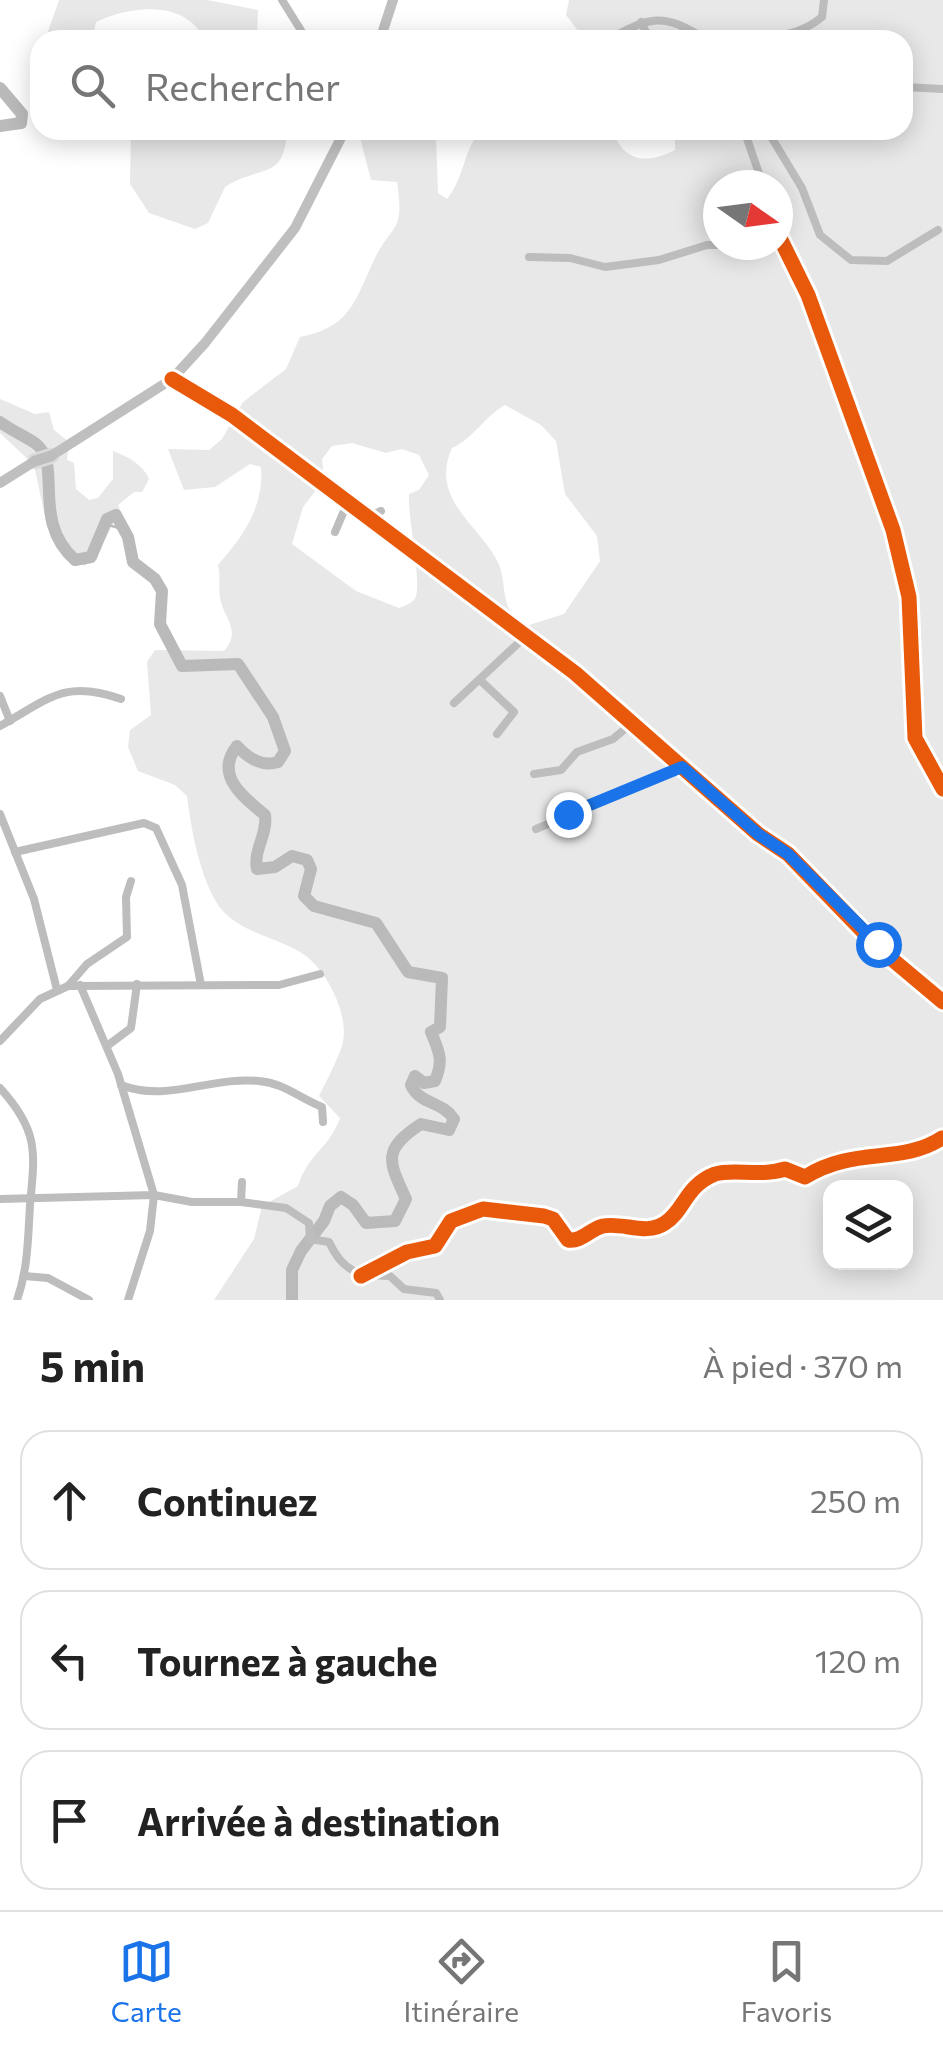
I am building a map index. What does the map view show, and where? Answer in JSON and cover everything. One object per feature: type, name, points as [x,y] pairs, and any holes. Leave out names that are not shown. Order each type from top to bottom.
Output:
[{"type":"main road","points":[[383,30],[392,0]]},
{"type":"main road","points":[[0,482],[51,456],[172,378],[295,228],[340,140]]},
{"type":"street","points":[[282,0],[301,30]]},
{"type":"street","points":[[805,30],[822,18],[824,0]]},
{"type":"street","points":[[626,30],[660,19],[679,23],[689,30]]},
{"type":"street","points":[[641,22],[645,30]]},
{"type":"street","points":[[913,88],[943,89]]},
{"type":"street","points":[[747,140],[758,170]]},
{"type":"street","points":[[772,140],[802,188],[820,235],[850,260],[887,261],[938,230]]},
{"type":"street","points":[[529,257],[570,258],[605,266],[659,260],[703,246]]},
{"type":"street","points":[[791,260],[808,296],[893,530],[908,597],[915,738],[943,789]]},
{"type":"street","points":[[172,378],[232,415],[527,635],[758,834],[788,854],[881,950],[943,1002]]},
{"type":"street","points":[[335,532],[347,504]]},
{"type":"street","points":[[366,518],[381,511]]},
{"type":"street","points":[[454,703],[527,635]]},
{"type":"street","points":[[480,680],[513,710],[512,719],[497,734]]},
{"type":"street","points":[[0,726],[51,696],[88,687],[121,698]]},
{"type":"street","points":[[0,696],[10,720]]},
{"type":"street","points":[[534,774],[561,770],[577,752],[613,739],[632,723]]},
{"type":"street","points":[[536,829],[682,767]]},
{"type":"street","points":[[0,814],[47,942],[57,990]]},
{"type":"street","points":[[15,852],[144,823],[156,828],[182,886],[201,985]]},
{"type":"street","points":[[68,986],[87,964],[126,937],[126,897],[132,881]]},
{"type":"street","points":[[0,1041],[28,1010],[68,986],[279,985],[320,974]]},
{"type":"street","points":[[106,1046],[131,1028],[137,984]]},
{"type":"street","points":[[80,985],[121,1085],[154,1195],[150,1231],[128,1300]]},
{"type":"street","points":[[121,1085],[150,1094],[219,1082],[275,1083],[285,1086],[294,1098],[322,1107],[322,1122]]},
{"type":"street","points":[[0,1088],[18,1108],[35,1149],[24,1276],[18,1300]]},
{"type":"street","points":[[361,1276],[407,1252],[435,1246],[452,1221],[491,1207],[500,1214],[553,1219],[568,1240],[575,1242],[602,1226],[643,1230],[664,1224],[686,1193],[715,1174],[766,1176],[785,1169],[805,1177],[820,1165],[865,1154],[898,1155],[942,1138]]},
{"type":"street","points":[[241,1202],[242,1182]]},
{"type":"street","points":[[0,1199],[154,1195],[192,1202],[241,1202],[286,1208],[310,1223],[308,1237],[329,1242],[345,1268],[361,1276],[390,1276],[404,1289],[436,1294],[440,1300]]},
{"type":"street","points":[[24,1276],[48,1278],[89,1300]]},
{"type":"shaded area","points":[[59,0],[207,0],[258,10],[257,30],[198,30],[172,12],[142,10],[96,22],[94,30],[48,30]]},
{"type":"shaded area","points":[[569,0],[943,0],[943,1300],[214,1300],[254,1239],[262,1206],[298,1186],[340,1118],[319,1096],[340,1052],[344,1034],[334,993],[310,959],[242,926],[223,911],[209,889],[200,863],[187,796],[175,785],[138,771],[128,747],[130,730],[151,715],[147,662],[155,650],[224,651],[229,644],[232,631],[220,598],[218,565],[250,520],[261,481],[261,467],[250,464],[215,487],[184,490],[168,449],[209,450],[222,439],[243,402],[286,369],[300,337],[329,327],[348,312],[395,227],[399,211],[397,182],[371,180],[361,140],[436,140],[438,193],[447,199],[474,140],[617,140],[630,155],[646,159],[675,150],[675,140],[913,140],[913,30],[577,30],[566,15]],"holes":[[[505,405],[541,425],[556,441],[565,494],[597,536],[600,561],[564,614],[523,627],[509,609],[495,557],[451,495],[447,465],[452,448]],[[352,443],[386,453],[402,449],[419,455],[429,475],[419,490],[409,494],[417,593],[414,600],[399,608],[356,591],[292,544],[303,507],[324,480],[322,459],[332,446]]]},
{"type":"shaded area","points":[[131,140],[286,140],[276,165],[225,187],[208,223],[195,229],[149,213],[130,184]]},
{"type":"shaded area","points":[[0,399],[35,414],[49,412],[54,430],[69,442],[67,460],[74,463],[76,489],[89,500],[98,498],[113,479],[113,451],[139,465],[149,479],[142,492],[134,492],[118,505],[121,512],[95,556],[84,566],[47,526],[34,465],[0,433]]},
{"type":"waterway","points":[[0,88],[22,114],[21,123],[0,126]]},
{"type":"waterway","points":[[0,422],[43,452],[54,528],[75,560],[91,557],[107,519],[116,515],[128,537],[133,562],[155,579],[162,591],[160,624],[182,666],[238,664],[273,717],[285,751],[278,762],[256,761],[237,746],[229,766],[234,785],[265,815],[257,869],[275,867],[292,856],[307,860],[311,869],[304,896],[314,906],[376,923],[408,972],[442,978],[440,1027],[431,1032],[439,1056],[438,1073],[435,1081],[424,1083],[415,1076],[411,1085],[420,1096],[449,1113],[454,1119],[449,1130],[421,1124],[394,1149],[393,1166],[406,1199],[395,1221],[366,1223],[353,1205],[341,1197],[330,1206],[292,1270],[292,1300]]},
{"type":"waterway","points":[[107,519],[109,525],[125,530]]},
{"type":"cycle path","points":[[791,260],[808,295],[893,530],[909,597],[915,738],[943,789]]},
{"type":"cycle path","points":[[172,379],[232,415],[575,673],[758,834],[788,854],[881,950],[943,1002]]},
{"type":"cycle path","points":[[361,1276],[407,1252],[435,1246],[451,1221],[483,1209],[553,1219],[568,1240],[603,1226],[658,1227],[672,1218],[697,1185],[715,1174],[785,1169],[805,1177],[841,1162],[910,1151],[942,1138]]},
{"type":"route","points":[[568,814],[682,767],[758,834],[788,854],[878,944]]}]
